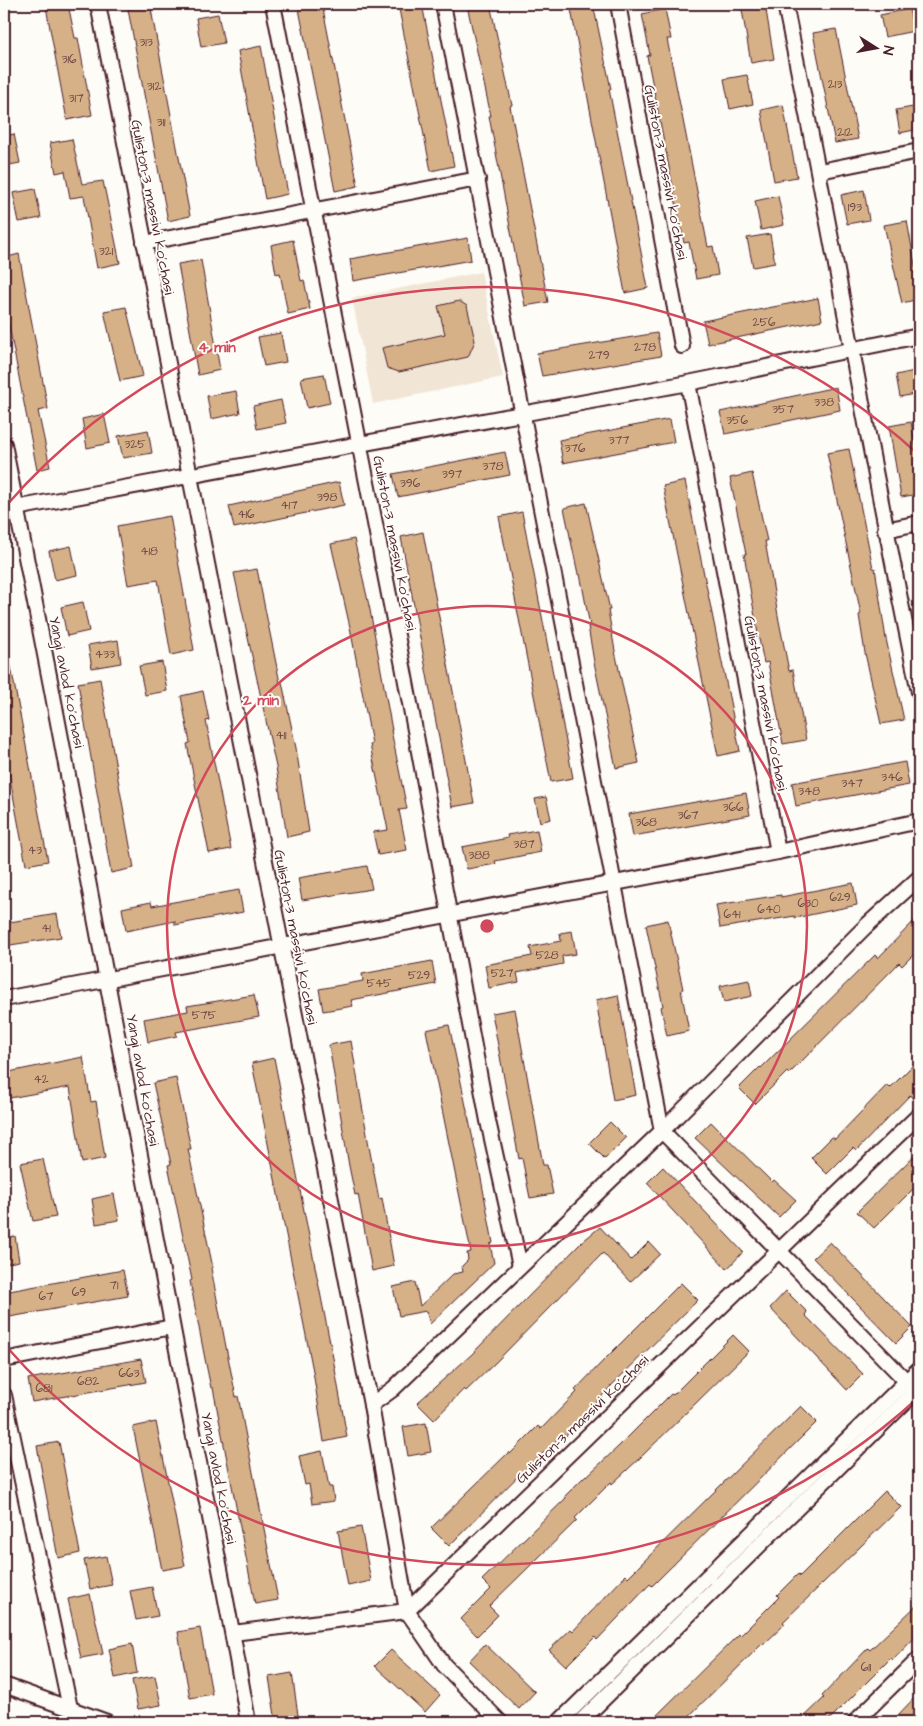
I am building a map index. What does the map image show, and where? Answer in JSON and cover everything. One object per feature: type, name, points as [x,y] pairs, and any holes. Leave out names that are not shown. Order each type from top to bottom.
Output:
[{"type":"street","name":"Guliston-3 massivi ko'chasi","points":[[98,4],[188,475],[371,1405],[407,1611],[444,1665],[500,1722]]},
{"type":"street","name":"Guliston-3 massivi ko'chasi","points":[[273,4],[448,915],[465,991],[488,1121],[520,1266]]},
{"type":"street","points":[[443,4],[662,1131],[915,1389]]},
{"type":"street","name":"Guliston-3 massivi ko'chasi","points":[[618,4],[682,346]]},
{"type":"street","points":[[785,4],[820,171],[885,530],[919,692]]},
{"type":"street","points":[[820,171],[919,151]]},
{"type":"street","points":[[144,242],[478,179]]},
{"type":"street","name":"Guliston-3 massivi ko'chasi","points":[[16,508],[688,383],[919,336]]},
{"type":"street","name":"Guliston-3 massivi ko'chasi","points":[[688,383],[778,852]]},
{"type":"street","name":"Yangi avlod ko'chasi","points":[[4,444],[108,979],[172,1327],[234,1633],[248,1722]]},
{"type":"street","points":[[885,530],[919,523]]},
{"type":"street","points":[[4,999],[778,852],[919,821]]},
{"type":"street","points":[[371,1405],[393,1389],[662,1131],[865,927],[919,878]]},
{"type":"street","name":"Guliston-3 massivi ko'chasi","points":[[407,1611],[919,1115]]},
{"type":"street","points":[[4,1360],[172,1327]]},
{"type":"street","points":[[580,1722],[915,1389],[919,1369]]},
{"type":"street","points":[[559,1722],[915,1389]]},
{"type":"street","points":[[4,1394],[70,1708]]},
{"type":"street","points":[[234,1633],[407,1611]]},
{"type":"street","points":[[855,1722],[919,1659]]},
{"type":"street","points":[[4,1685],[107,1722]]},
{"type":"shaded area","points":[[481,272],[503,377],[373,404],[352,298]]},
{"type":"building","points":[[68,4],[75,38],[78,38],[92,115],[67,120],[46,7]]},
{"type":"building","points":[[127,4],[150,4],[190,216],[168,221]]},
{"type":"building","points":[[298,4],[322,4],[358,186],[335,191]]},
{"type":"building","points":[[398,4],[422,4],[454,166],[431,171]]},
{"type":"building","points":[[490,4],[512,105],[510,106],[548,302],[525,306],[489,116],[491,116],[467,5]]},
{"type":"building","points":[[570,4],[593,4],[611,89],[609,89],[648,288],[625,293]]},
{"type":"building","points":[[741,4],[765,4],[774,59],[751,63]]},
{"type":"building","points":[[665,9],[671,39],[667,39],[708,247],[713,246],[718,275],[696,279],[689,242],[684,243],[647,56],[650,55],[642,14]]},
{"type":"building","points":[[909,9],[914,31],[885,37],[880,15]]},
{"type":"building","points":[[218,14],[224,43],[201,47],[196,18]]},
{"type":"building","points":[[836,29],[858,139],[835,143],[813,33]]},
{"type":"building","points":[[261,46],[288,194],[265,199],[238,51]]},
{"type":"building","points":[[747,75],[753,104],[730,109],[724,79]]},
{"type":"building","points":[[783,105],[797,177],[774,181],[761,110]]},
{"type":"building","points":[[919,106],[919,129],[900,133],[896,110]]},
{"type":"building","points":[[14,134],[20,163],[4,166],[4,136]]},
{"type":"building","points":[[72,139],[82,184],[103,181],[120,263],[97,268],[84,196],[70,198],[65,171],[56,173],[50,143]]},
{"type":"building","points":[[35,189],[41,218],[19,222],[13,193]]},
{"type":"building","points":[[864,190],[869,220],[847,224],[841,195]]},
{"type":"building","points":[[778,196],[784,225],[761,230],[755,201]]},
{"type":"building","points":[[907,221],[916,270],[919,269],[919,299],[902,303],[884,225]]},
{"type":"building","points":[[770,234],[775,263],[753,267],[747,238]]},
{"type":"building","points":[[468,238],[471,260],[353,281],[350,259]]},
{"type":"building","points":[[293,240],[301,281],[304,280],[310,309],[288,314],[280,273],[276,274],[271,245]]},
{"type":"building","points":[[19,254],[48,409],[38,411],[50,467],[37,470],[4,300],[4,258]]},
{"type":"building","points":[[201,260],[220,370],[198,375],[178,264]]},
{"type":"building","points":[[818,298],[822,320],[708,344],[703,321]]},
{"type":"building","points":[[459,301],[467,306],[475,341],[468,357],[399,372],[387,368],[382,348],[445,334],[438,306]]},
{"type":"building","points":[[126,307],[143,376],[120,381],[104,311]]},
{"type":"building","points":[[281,333],[286,362],[264,366],[258,337]]},
{"type":"building","points":[[657,333],[661,356],[542,376],[537,353]]},
{"type":"building","points":[[919,370],[919,393],[900,397],[896,375]]},
{"type":"building","points":[[324,374],[330,403],[307,408],[301,378]]},
{"type":"building","points":[[836,387],[840,410],[725,434],[720,412]]},
{"type":"building","points":[[236,391],[240,413],[211,419],[207,396]]},
{"type":"building","points":[[281,400],[286,423],[257,429],[253,406]]},
{"type":"building","points":[[104,414],[110,443],[87,448],[82,419]]},
{"type":"building","points":[[670,419],[674,442],[563,463],[559,440]]},
{"type":"building","points":[[911,422],[919,468],[919,494],[901,497],[889,426]]},
{"type":"building","points":[[148,430],[152,453],[123,458],[118,436]]},
{"type":"building","points":[[849,449],[873,568],[875,568],[886,639],[904,720],[881,724],[865,653],[859,615],[861,614],[827,453]]},
{"type":"building","points":[[505,452],[510,475],[398,497],[393,474]]},
{"type":"building","points":[[752,473],[767,541],[765,541],[789,671],[793,670],[806,740],[783,744],[768,662],[764,663],[758,634],[744,554],[746,554],[730,478]]},
{"type":"building","points":[[685,481],[740,751],[718,756],[663,486]]},
{"type":"building","points":[[339,482],[344,505],[234,528],[229,506]]},
{"type":"building","points":[[586,503],[610,610],[608,610],[615,651],[639,763],[616,768],[594,662],[588,626],[590,626],[580,574],[578,574],[564,508]]},
{"type":"building","points":[[522,512],[573,778],[551,782],[499,517]]},
{"type":"building","points":[[170,516],[194,650],[171,655],[158,580],[128,585],[117,526]]},
{"type":"building","points":[[423,532],[474,803],[452,807],[401,537]]},
{"type":"building","points":[[354,539],[370,610],[407,809],[399,810],[407,850],[378,855],[373,832],[388,830],[370,745],[372,744],[350,627],[331,544]]},
{"type":"building","points":[[71,546],[77,575],[55,580],[49,551]]},
{"type":"building","points":[[257,569],[280,683],[282,682],[296,748],[309,832],[287,837],[276,767],[234,573]]},
{"type":"building","points":[[83,602],[89,631],[67,636],[61,607]]},
{"type":"building","points":[[118,640],[121,663],[92,668],[88,645]]},
{"type":"building","points":[[10,662],[48,861],[26,865],[4,746],[4,663]]},
{"type":"building","points":[[162,662],[167,691],[145,695],[139,666]]},
{"type":"building","points":[[100,679],[134,868],[111,873],[78,683]]},
{"type":"building","points":[[203,691],[209,720],[206,721],[231,849],[209,853],[187,744],[190,743],[181,696]]},
{"type":"building","points":[[905,762],[909,785],[796,806],[792,783]]},
{"type":"building","points":[[746,793],[750,815],[633,836],[629,814]]},
{"type":"building","points":[[546,797],[551,819],[540,822],[535,799]]},
{"type":"building","points":[[537,830],[541,852],[495,861],[496,864],[467,869],[462,847],[508,838],[507,835]]},
{"type":"building","points":[[367,866],[372,889],[302,900],[298,878]]},
{"type":"building","points":[[853,883],[857,905],[795,918],[795,916],[720,928],[716,905],[781,895],[781,897]]},
{"type":"building","points":[[239,890],[243,912],[175,925],[175,921],[126,931],[122,908],[151,902],[152,906]]},
{"type":"building","points":[[57,914],[61,937],[4,946],[4,923]]},
{"type":"building","points":[[919,916],[919,949],[902,966],[899,963],[789,1074],[787,1072],[755,1104],[739,1088],[875,955],[878,958]]},
{"type":"building","points":[[668,920],[683,989],[681,990],[689,1031],[667,1036],[661,1007],[663,1006],[646,925]]},
{"type":"building","points":[[572,931],[576,954],[562,956],[563,964],[517,973],[519,982],[489,988],[485,965],[532,956],[530,947],[561,941],[560,933]]},
{"type":"building","points":[[432,961],[436,984],[351,1000],[353,1006],[323,1011],[319,989],[363,981],[362,974]]},
{"type":"building","points":[[749,980],[752,996],[724,1002],[720,986]]},
{"type":"building","points":[[254,995],[259,1017],[176,1032],[177,1036],[148,1042],[144,1019],[188,1011],[187,1006]]},
{"type":"building","points":[[618,995],[636,1095],[613,1100],[596,1000]]},
{"type":"building","points":[[515,1009],[543,1165],[547,1165],[553,1194],[530,1198],[522,1158],[519,1159],[492,1013]]},
{"type":"building","points":[[449,1025],[480,1173],[493,1243],[490,1244],[494,1263],[430,1324],[426,1311],[399,1316],[393,1287],[415,1282],[420,1306],[453,1274],[463,1272],[462,1266],[468,1260],[467,1253],[471,1252],[426,1030]]},
{"type":"building","points":[[351,1041],[370,1152],[379,1199],[382,1198],[394,1266],[372,1271],[358,1194],[355,1195],[349,1166],[329,1045]]},
{"type":"building","points":[[83,1057],[91,1102],[96,1101],[105,1158],[82,1163],[70,1087],[4,1099],[4,1073]]},
{"type":"building","points":[[274,1058],[347,1437],[324,1442],[313,1371],[252,1063]]},
{"type":"building","points":[[919,1059],[919,1092],[912,1098],[910,1095],[856,1151],[853,1148],[827,1174],[811,1158],[832,1137],[835,1139],[887,1085],[890,1088]]},
{"type":"building","points":[[176,1078],[191,1149],[188,1149],[213,1268],[211,1268],[226,1347],[236,1397],[238,1396],[278,1600],[255,1604],[190,1281],[192,1280],[168,1165],[171,1164],[153,1083]]},
{"type":"building","points":[[610,1122],[626,1138],[605,1159],[589,1143]]},
{"type":"building","points":[[711,1122],[772,1182],[774,1180],[796,1200],[779,1217],[695,1138]]},
{"type":"building","points":[[919,1151],[919,1183],[874,1228],[857,1212]]},
{"type":"building","points":[[43,1159],[56,1217],[33,1221],[20,1163]]},
{"type":"building","points":[[663,1167],[743,1252],[727,1269],[647,1183]]},
{"type":"building","points":[[114,1194],[119,1220],[96,1224],[92,1199]]},
{"type":"building","points":[[600,1227],[631,1260],[649,1242],[660,1254],[630,1282],[603,1253],[496,1362],[466,1391],[464,1389],[434,1420],[417,1403],[471,1355],[582,1242]]},
{"type":"building","points":[[15,1236],[19,1261],[4,1264],[4,1238]]},
{"type":"building","points":[[830,1242],[912,1327],[896,1343],[813,1258]]},
{"type":"building","points":[[123,1270],[128,1296],[4,1318],[4,1292]]},
{"type":"building","points":[[681,1283],[698,1300],[612,1385],[565,1437],[563,1434],[532,1462],[449,1546],[431,1528],[509,1452],[510,1454],[538,1426],[541,1429],[577,1392],[575,1390]]},
{"type":"building","points":[[786,1291],[807,1312],[805,1315],[863,1374],[847,1390],[770,1308]]},
{"type":"building","points":[[733,1335],[749,1351],[641,1457],[612,1484],[611,1482],[575,1518],[577,1520],[489,1606],[498,1615],[477,1636],[461,1619],[491,1589],[482,1580],[566,1498],[565,1496],[586,1475],[618,1447],[671,1394],[673,1395]]},
{"type":"building","points":[[141,1359],[146,1382],[32,1402],[28,1379]]},
{"type":"building","points":[[801,1406],[817,1422],[652,1586],[650,1584],[597,1640],[595,1637],[566,1666],[549,1650],[571,1629],[573,1631],[626,1575],[628,1577]]},
{"type":"building","points":[[156,1422],[185,1566],[162,1570],[133,1427]]},
{"type":"building","points":[[426,1423],[431,1452],[408,1456],[403,1427]]},
{"type":"building","points":[[59,1442],[80,1553],[58,1558],[37,1446]]},
{"type":"building","points":[[322,1451],[329,1487],[332,1487],[334,1501],[312,1504],[309,1484],[305,1485],[299,1456]]},
{"type":"building","points":[[885,1491],[901,1507],[783,1622],[785,1624],[762,1644],[683,1722],[650,1722],[779,1597],[777,1595],[798,1574],[800,1576]]},
{"type":"building","points":[[361,1527],[371,1581],[348,1586],[338,1531]]},
{"type":"building","points":[[106,1556],[112,1585],[90,1589],[84,1560]]},
{"type":"building","points":[[152,1587],[158,1616],[136,1620],[130,1591]]},
{"type":"building","points":[[90,1594],[103,1654],[81,1658],[68,1599]]},
{"type":"building","points":[[919,1603],[919,1633],[893,1660],[891,1658],[827,1722],[799,1722],[824,1698],[822,1696],[868,1648],[870,1650]]},
{"type":"building","points":[[200,1628],[212,1694],[190,1698],[178,1632]]},
{"type":"building","points":[[132,1644],[137,1673],[115,1678],[109,1649]]},
{"type":"building","points":[[485,1644],[535,1692],[519,1709],[469,1661]]},
{"type":"building","points":[[391,1650],[440,1695],[425,1712],[375,1666]]},
{"type":"building","points":[[292,1673],[299,1722],[276,1722],[269,1677]]},
{"type":"building","points":[[155,1676],[161,1705],[138,1709],[132,1680]]},
{"type":"building","points":[[919,1693],[919,1722],[903,1722],[897,1716]]}]
